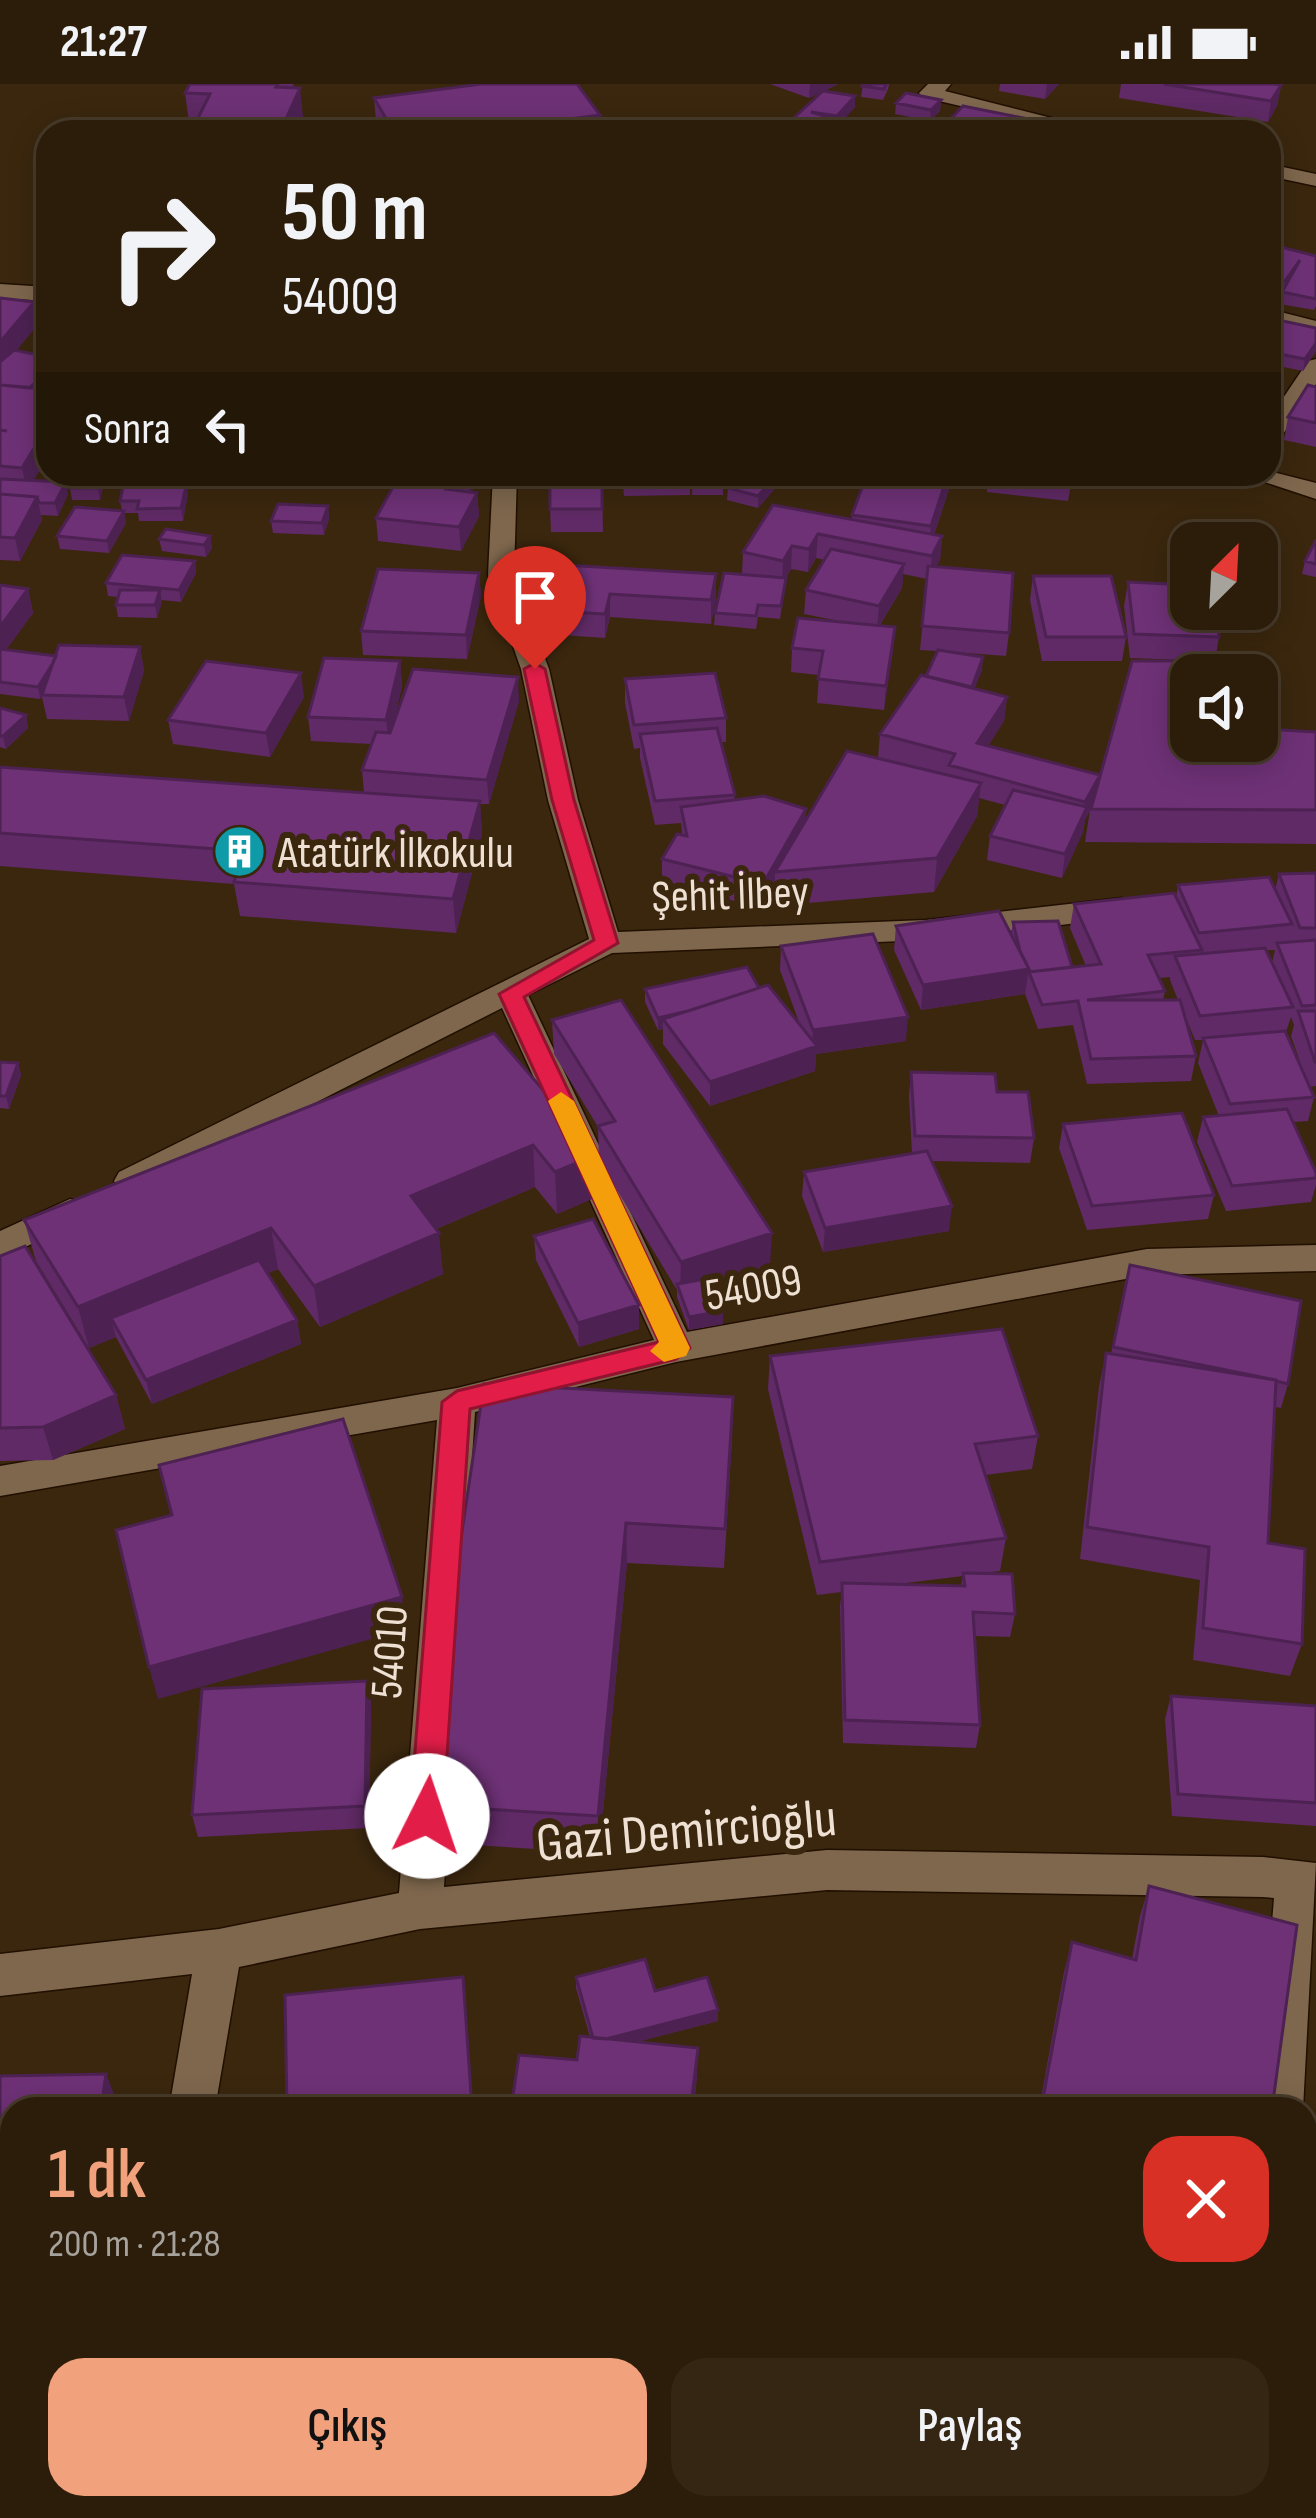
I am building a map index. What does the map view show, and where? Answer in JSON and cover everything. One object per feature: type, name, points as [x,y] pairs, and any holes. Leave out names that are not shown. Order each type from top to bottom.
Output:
[{"type":"street","points":[[941,84],[928,93],[1045,120]]},
{"type":"street","points":[[1281,173],[1316,180]]},
{"type":"street","points":[[0,291],[36,293]]},
{"type":"street","points":[[1281,319],[1316,328]]},
{"type":"street","points":[[1281,419],[1316,366]]},
{"type":"street","points":[[1281,482],[1316,491]]},
{"type":"street","points":[[505,486],[501,575],[535,669],[563,800],[606,943]]},
{"type":"street","name":"Şehit İlbey","points":[[0,1246],[606,943],[926,930],[1149,905]]},
{"type":"street","points":[[511,994],[676,1348]]},
{"type":"street","name":"54009","points":[[0,1480],[457,1402],[676,1348],[1147,1262],[1316,1258]]},
{"type":"street","name":"54010","points":[[420,1909],[457,1402]]},
{"type":"street","name":"Gazi Demircioğlu","points":[[0,1975],[219,1950],[420,1909],[827,1870],[1306,1882]]},
{"type":"street","points":[[1281,2097],[1306,1882]]},
{"type":"street","points":[[194,2097],[219,1950]]},
{"type":"building","points":[[190,84],[300,88],[285,120],[197,120],[210,94],[185,93]]},
{"type":"building","points":[[481,84],[577,84],[600,115],[562,120],[387,120],[374,98]]},
{"type":"building","points":[[1164,84],[1273,84],[1281,85],[1271,101]]},
{"type":"building","points":[[823,91],[855,96],[837,116],[811,112],[829,120],[792,120]]},
{"type":"building","points":[[906,93],[941,100],[931,110],[896,103]]},
{"type":"building","points":[[963,106],[1033,120],[950,120]]},
{"type":"building","points":[[1281,247],[1316,256],[1316,299],[1282,292],[1300,260],[1281,280]]},
{"type":"building","points":[[0,298],[34,302],[0,342]]},
{"type":"building","points":[[1281,321],[1316,328],[1316,343],[1305,359],[1281,354]]},
{"type":"building","points":[[14,350],[36,355],[36,382],[29,388],[0,385],[0,362]]},
{"type":"building","points":[[0,385],[36,388],[36,445],[22,468],[0,466]]},
{"type":"building","points":[[1308,385],[1316,387],[1316,423],[1288,417]]},
{"type":"building","points":[[0,479],[64,486],[55,503],[0,494]]},
{"type":"building","points":[[123,486],[186,486],[181,508],[137,509],[139,501],[120,501]]},
{"type":"building","points":[[393,486],[448,486],[477,493],[459,527],[376,518]]},
{"type":"building","points":[[550,486],[602,486],[602,509],[550,509]]},
{"type":"building","points":[[730,486],[767,486],[758,496]]},
{"type":"building","points":[[863,486],[944,486],[931,526],[852,515]]},
{"type":"building","points":[[0,494],[37,497],[15,538],[0,537]]},
{"type":"building","points":[[278,504],[328,506],[322,523],[271,521]]},
{"type":"building","points":[[773,505],[942,536],[932,556],[818,534],[809,549],[792,546],[783,561],[743,552]]},
{"type":"building","points":[[75,507],[124,511],[107,541],[57,536]]},
{"type":"building","points":[[166,529],[210,536],[204,545],[159,539]]},
{"type":"building","points":[[1316,540],[1316,564],[1305,561]]},
{"type":"building","points":[[831,549],[904,564],[879,606],[806,590]]},
{"type":"building","points":[[122,555],[195,561],[179,590],[106,583]]},
{"type":"building","points":[[547,564],[716,574],[711,600],[610,594],[605,614],[534,610]]},
{"type":"building","points":[[928,566],[1013,573],[1009,633],[922,626]]},
{"type":"building","points":[[378,569],[479,573],[466,635],[361,631]]},
{"type":"building","points":[[724,573],[786,578],[781,606],[758,605],[756,616],[715,613]]},
{"type":"building","points":[[1033,576],[1111,576],[1126,637],[1046,637]]},
{"type":"building","points":[[1128,582],[1170,584],[1170,630],[1218,630],[1219,637],[1134,634]]},
{"type":"building","points":[[0,585],[28,589],[0,627]]},
{"type":"building","points":[[120,590],[160,590],[155,605],[116,605]]},
{"type":"building","points":[[798,618],[895,627],[886,686],[818,679],[823,651],[792,648]]},
{"type":"building","points":[[59,645],[140,647],[124,697],[42,695]]},
{"type":"building","points":[[0,649],[56,656],[38,687],[0,682]]},
{"type":"building","points":[[938,650],[983,657],[972,687],[926,676]]},
{"type":"building","points":[[324,658],[400,661],[386,720],[308,717]]},
{"type":"building","points":[[206,661],[301,673],[266,733],[168,720]]},
{"type":"building","points":[[1132,661],[1170,661],[1170,762],[1278,762],[1278,730],[1316,732],[1316,810],[1091,809]]},
{"type":"building","points":[[413,669],[518,677],[487,780],[362,770],[376,732],[390,733]]},
{"type":"building","points":[[715,673],[726,718],[634,725],[625,679]]},
{"type":"building","points":[[921,675],[1007,697],[977,743],[1100,775],[1085,802],[949,765],[955,754],[880,734]]},
{"type":"building","points":[[0,708],[26,715],[3,736],[0,736]]},
{"type":"building","points":[[717,728],[735,795],[655,801],[640,734]]},
{"type":"building","points":[[847,751],[981,783],[937,858],[775,872]]},
{"type":"building","points":[[0,767],[480,801],[453,899],[234,882],[245,851],[0,833]]},
{"type":"building","points":[[1013,790],[1087,807],[1065,854],[990,836]]},
{"type":"building","points":[[764,796],[806,809],[763,884],[662,859],[677,834],[687,836],[681,807]]},
{"type":"building","points":[[1316,873],[1316,928],[1300,928],[1279,874]]},
{"type":"building","points":[[1269,877],[1292,924],[1199,933],[1178,885]]},
{"type":"building","points":[[1174,893],[1202,950],[1148,955],[1165,991],[1087,1000],[1180,1000],[1196,1056],[1091,1059],[1078,1001],[1042,1005],[1029,972],[1101,964],[1074,904]]},
{"type":"building","points":[[999,911],[1029,969],[923,985],[896,926]]},
{"type":"building","points":[[1058,921],[1072,967],[1029,972],[1013,922]]},
{"type":"building","points":[[873,934],[908,1017],[813,1030],[781,946]]},
{"type":"building","points":[[1316,940],[1316,1005],[1302,1006],[1277,943]]},
{"type":"building","points":[[1265,948],[1293,1007],[1200,1016],[1175,956]]},
{"type":"building","points":[[747,967],[759,988],[658,1018],[645,989]]},
{"type":"building","points":[[768,985],[817,1046],[710,1082],[663,1019]]},
{"type":"building","points":[[621,1000],[772,1233],[681,1262],[598,1126],[615,1121],[552,1020]]},
{"type":"building","points":[[1298,1011],[1316,1011],[1316,1062],[1315,1062]]},
{"type":"building","points":[[1285,1031],[1314,1097],[1230,1104],[1203,1038]]},
{"type":"building","points":[[494,1033],[598,1154],[555,1172],[533,1145],[411,1196],[439,1233],[314,1286],[271,1228],[78,1307],[24,1220]]},
{"type":"building","points":[[0,1062],[18,1063],[6,1096],[0,1096]]},
{"type":"building","points":[[911,1072],[995,1074],[997,1092],[1028,1092],[1034,1138],[915,1136]]},
{"type":"building","points":[[1287,1109],[1316,1178],[1232,1186],[1203,1117]]},
{"type":"building","points":[[1182,1113],[1214,1195],[1092,1206],[1063,1124]]},
{"type":"building","points":[[927,1151],[952,1206],[825,1228],[804,1172]]},
{"type":"building","points":[[593,1219],[639,1305],[578,1323],[534,1236]]},
{"type":"building","points":[[25,1246],[116,1395],[43,1427],[0,1428],[0,1256]]},
{"type":"building","points":[[259,1260],[297,1320],[146,1380],[111,1318]]},
{"type":"building","points":[[1130,1265],[1301,1301],[1288,1384],[1113,1347]]},
{"type":"building","points":[[711,1278],[723,1311],[689,1317],[677,1284]]},
{"type":"building","points":[[1002,1329],[1038,1436],[975,1444],[1006,1538],[820,1562],[770,1356]]},
{"type":"building","points":[[1106,1353],[1276,1380],[1268,1543],[1305,1549],[1302,1644],[1203,1628],[1209,1547],[1087,1527]]},
{"type":"building","points":[[484,1384],[733,1397],[725,1529],[626,1523],[598,1816],[421,1805]]},
{"type":"building","points":[[343,1419],[402,1597],[149,1667],[116,1530],[172,1515],[159,1465]]},
{"type":"building","points":[[963,1573],[1012,1574],[1015,1614],[973,1612],[980,1725],[845,1720],[842,1583],[965,1586]]},
{"type":"building","points":[[367,1681],[365,1806],[192,1815],[202,1689]]},
{"type":"building","points":[[1171,1696],[1316,1706],[1316,1803],[1178,1794]]},
{"type":"building","points":[[1149,1886],[1297,1925],[1274,2097],[1043,2097],[1072,1942],[1136,1960]]},
{"type":"building","points":[[645,1959],[655,1991],[707,1977],[718,2010],[606,2039],[593,2038],[576,1977]]},
{"type":"building","points":[[463,1977],[471,2097],[287,2097],[285,1995]]},
{"type":"building","points":[[580,2036],[698,2048],[692,2097],[513,2097],[519,2055],[577,2060]]},
{"type":"building","points":[[106,2074],[103,2097],[0,2097],[0,2076]]},
{"type":"slow traffic","points":[[561,1101],[676,1348],[664,1351]]},
{"type":"place","name":"Atatürk İlkokulu","points":[[239,851]]},
{"type":"route","points":[[427,1816],[457,1402],[676,1348],[511,994],[606,943],[563,800],[535,669]]}]
